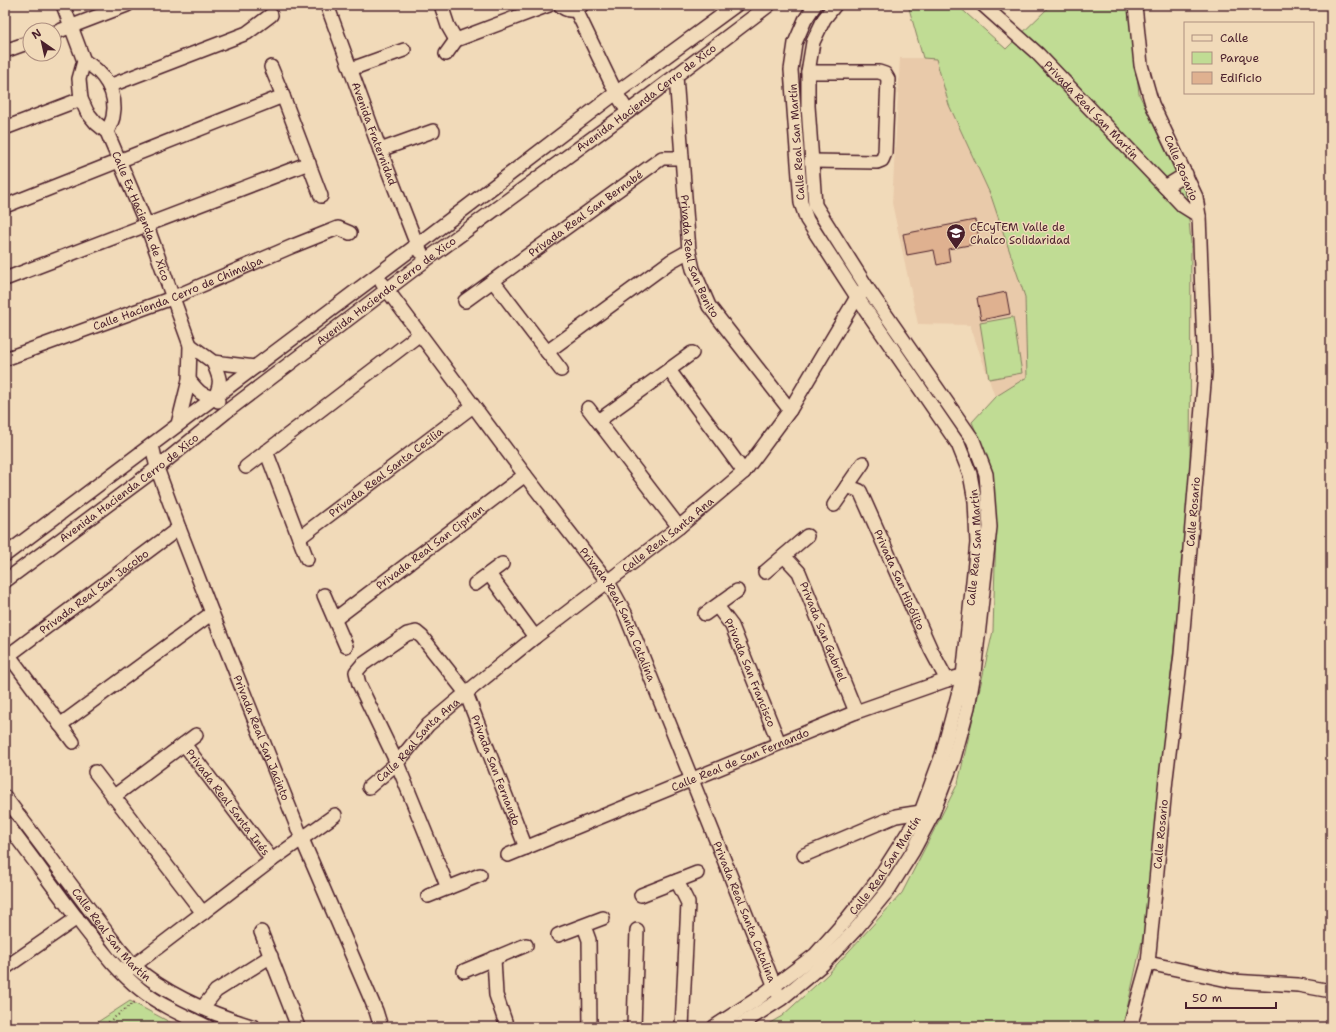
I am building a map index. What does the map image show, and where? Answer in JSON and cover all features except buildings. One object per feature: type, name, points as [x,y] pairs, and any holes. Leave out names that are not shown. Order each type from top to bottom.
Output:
[{"type":"street","points":[[63,5],[84,61],[98,71],[109,86],[113,101],[113,117],[107,132]]},
{"type":"street","points":[[62,30],[127,5]]},
{"type":"street","name":"Avenida Fraternidad","points":[[327,5],[380,150],[417,245],[426,260]]},
{"type":"street","points":[[441,5],[448,26],[456,40]]},
{"type":"street","points":[[446,54],[456,40],[549,5]]},
{"type":"street","points":[[560,5],[571,11],[579,7],[616,93],[628,112]]},
{"type":"street","name":"Avenida Hacienda Cerro de Xico","points":[[5,555],[178,424],[215,398],[616,93],[736,5]]},
{"type":"street","name":"Avenida Hacienda Cerro de Xico","points":[[5,581],[157,468],[226,412],[426,260],[628,112],[769,5]]},
{"type":"street","name":"Calle Real San Martín","points":[[737,1027],[780,999],[823,964],[856,929],[889,889],[913,851],[932,815],[954,758],[968,707],[977,543],[975,501],[970,474],[958,444],[857,297],[807,220],[801,203],[791,70],[795,43],[805,20],[814,5]]},
{"type":"street","name":"Calle Real San Martín","points":[[714,1027],[757,999],[815,955],[847,920],[877,882],[921,812],[969,674],[990,527],[986,474],[973,440],[868,289],[815,205],[808,106],[808,72],[813,42],[824,19],[835,5]]},
{"type":"street","name":"Privada Real San Martín","points":[[983,5],[1038,54],[1182,206],[1199,216]]},
{"type":"street","name":"Calle Rosario","points":[[1130,1027],[1148,963],[1166,778],[1181,654],[1205,372],[1199,216],[1196,197],[1152,104],[1141,65],[1136,5]]},
{"type":"street","points":[[109,86],[247,33],[271,15]]},
{"type":"street","points":[[5,51],[22,45]]},
{"type":"street","points":[[351,69],[404,50]]},
{"type":"street","name":"Calle Ex Hacienda de Xico","points":[[84,61],[79,80],[81,98],[87,112],[96,123],[107,132],[147,226],[190,345],[190,380],[178,424]]},
{"type":"street","points":[[271,67],[321,196]]},
{"type":"street","points":[[808,72],[879,72],[885,74],[888,79],[885,153],[882,160],[878,162],[811,161]]},
{"type":"street","name":"Privada Real San Benito","points":[[676,76],[681,158],[693,269],[709,306],[790,410]]},
{"type":"street","points":[[5,206],[283,96]]},
{"type":"street","points":[[5,128],[81,98]]},
{"type":"street","points":[[380,150],[433,131]]},
{"type":"street","name":"Privada Real San Bernabé","points":[[464,301],[662,158],[681,158]]},
{"type":"street","points":[[5,279],[309,164]]},
{"type":"street","points":[[1165,187],[1186,174]]},
{"type":"street","name":"Calle Hacienda Cerro de Chimalpa","points":[[5,359],[172,298],[338,228],[350,233]]},
{"type":"street","points":[[547,352],[671,261],[690,251]]},
{"type":"street","name":"Privada Real Santa Catalina","points":[[376,275],[525,475],[608,582],[625,613],[780,999]]},
{"type":"street","points":[[493,281],[561,370]]},
{"type":"street","name":"Calle Real Santa Ana","points":[[369,787],[396,764],[428,725],[466,692],[535,637],[679,528],[744,472],[790,410],[857,297],[868,289]]},
{"type":"street","points":[[246,467],[420,334]]},
{"type":"street","points":[[190,345],[213,362],[255,367]]},
{"type":"street","points":[[598,421],[692,353]]},
{"type":"street","points":[[213,362],[220,378],[215,398]]},
{"type":"street","points":[[669,370],[744,472]]},
{"type":"street","points":[[190,380],[198,391],[204,396],[215,398],[226,412]]},
{"type":"street","name":"Privada Real Santa Cecilia","points":[[299,538],[473,406]]},
{"type":"street","points":[[588,408],[679,528]]},
{"type":"street","name":"Privada Real San Jacinto","points":[[152,445],[157,468],[212,613],[302,838],[376,1011],[380,1027]]},
{"type":"street","points":[[266,451],[307,559]]},
{"type":"street","points":[[834,505],[863,463]]},
{"type":"street","name":"Privada Real San Ciprian","points":[[335,620],[525,475]]},
{"type":"street","name":"Privada San Hipólito","points":[[847,486],[860,491],[931,650],[947,680]]},
{"type":"street","name":"Privada Real San Jacobo","points":[[73,742],[7,653],[179,528]]},
{"type":"street","points":[[765,572],[807,536]]},
{"type":"street","name":"Privada San Gabriel","points":[[784,556],[799,572],[856,712]]},
{"type":"street","points":[[475,584],[502,564]]},
{"type":"street","points":[[489,574],[535,637]]},
{"type":"street","points":[[705,614],[737,591]]},
{"type":"street","points":[[324,594],[346,646]]},
{"type":"street","name":"Privada San Francisco","points":[[717,606],[732,626],[779,743]]},
{"type":"street","points":[[60,725],[212,613]]},
{"type":"street","name":"Privada San Fernando","points":[[396,764],[356,672],[362,665],[407,634],[416,632],[422,637],[466,692],[526,848]]},
{"type":"street","name":"Calle Real de San Fernando","points":[[508,855],[856,712],[947,680],[969,674]]},
{"type":"street","points":[[113,796],[196,735]]},
{"type":"street","name":"Privada Real Santa Inés","points":[[184,744],[272,860]]},
{"type":"street","points":[[396,764],[448,888]]},
{"type":"street","points":[[95,772],[203,913]]},
{"type":"street","name":"Calle Real San Martín","points":[[5,797],[120,950],[134,966],[178,996],[229,1020],[254,1027]]},
{"type":"street","points":[[804,855],[896,816],[921,812]]},
{"type":"street","points":[[123,974],[272,860],[335,815]]},
{"type":"street","name":"Calle Real San Martín","points":[[5,822],[77,918],[123,974],[146,993],[171,1010],[208,1027]]},
{"type":"street","points":[[640,896],[697,873]]},
{"type":"street","points":[[428,896],[480,875]]},
{"type":"street","points":[[677,881],[688,903],[682,1027]]},
{"type":"street","points":[[5,968],[77,918]]},
{"type":"street","points":[[558,935],[603,918]]},
{"type":"street","points":[[584,926],[589,940],[590,1027]]},
{"type":"street","points":[[634,1027],[638,930]]},
{"type":"street","points":[[261,932],[298,1027]]},
{"type":"street","points":[[464,971],[526,945]]},
{"type":"street","points":[[202,1008],[216,991],[271,956]]},
{"type":"street","points":[[494,958],[496,995],[507,1027]]},
{"type":"street","points":[[1148,963],[1232,981],[1298,985],[1331,991]]},
{"type":"path","points":[[102,1027],[146,993]]},
{"type":"shaded area","name":"CECyTEM Valle de Chalco Solidaridad","points":[[900,58],[936,58],[949,105],[991,196],[1025,297],[1027,377],[995,397],[970,325],[918,324],[892,203]]},
{"type":"green space","points":[[908,5],[957,5],[1006,49],[1051,5],[1130,5],[1139,94],[1187,197],[1191,243],[1190,492],[1145,927],[1123,1027],[763,1027],[782,1016],[828,974],[902,893],[958,783],[993,631],[996,531],[992,472],[972,422],[995,397],[1027,377],[1025,297],[991,196],[949,105],[936,59],[923,58]]},
{"type":"green space","points":[[1013,317],[1022,373],[989,379],[980,323]]},
{"type":"green space","points":[[130,1001],[179,1027],[90,1027]]},
{"type":"place","name":"CECyTEM Valle de Chalco Solidaridad","points":[[956,250]]}]
